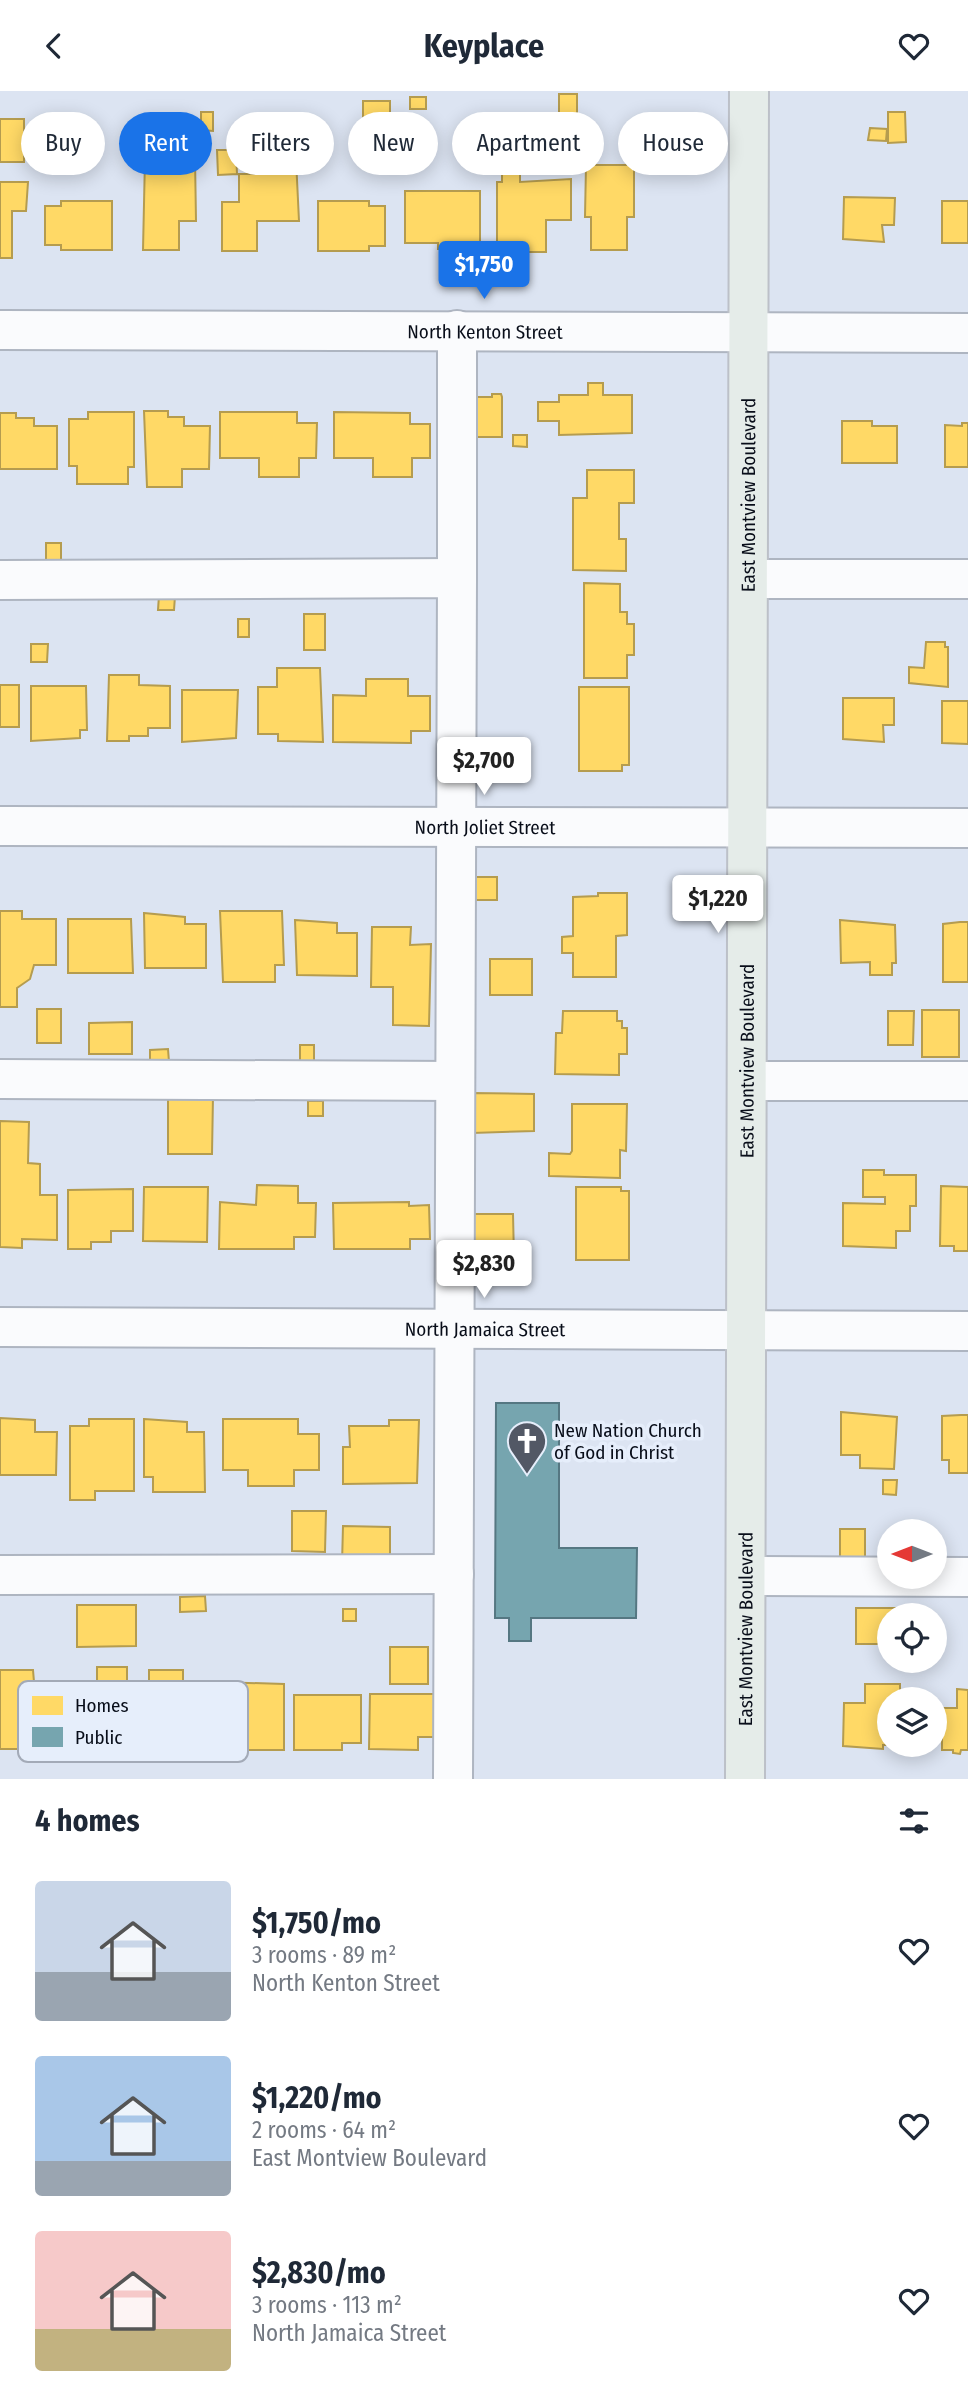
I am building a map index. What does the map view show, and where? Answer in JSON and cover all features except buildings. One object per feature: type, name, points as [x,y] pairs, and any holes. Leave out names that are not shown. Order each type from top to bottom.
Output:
[{"type":"main road","name":"East Montview Boulevard","points":[[745,1779],[749,91]]},
{"type":"street","name":"North Kenton Street","points":[[0,330],[968,333]]},
{"type":"street","points":[[453,1779],[457,330]]},
{"type":"street","points":[[0,580],[457,579]]},
{"type":"street","points":[[749,579],[968,579]]},
{"type":"street","name":"North Joliet Street","points":[[0,826],[968,828]]},
{"type":"street","points":[[0,1079],[455,1081]]},
{"type":"street","points":[[748,1081],[968,1081]]},
{"type":"street","name":"North Jamaica Street","points":[[0,1327],[968,1331]]},
{"type":"street","points":[[0,1575],[454,1574]]},
{"type":"street","points":[[747,1576],[968,1577]]},
{"type":"place","name":"New Nation Church of God in Christ","points":[[527,1475]]}]
